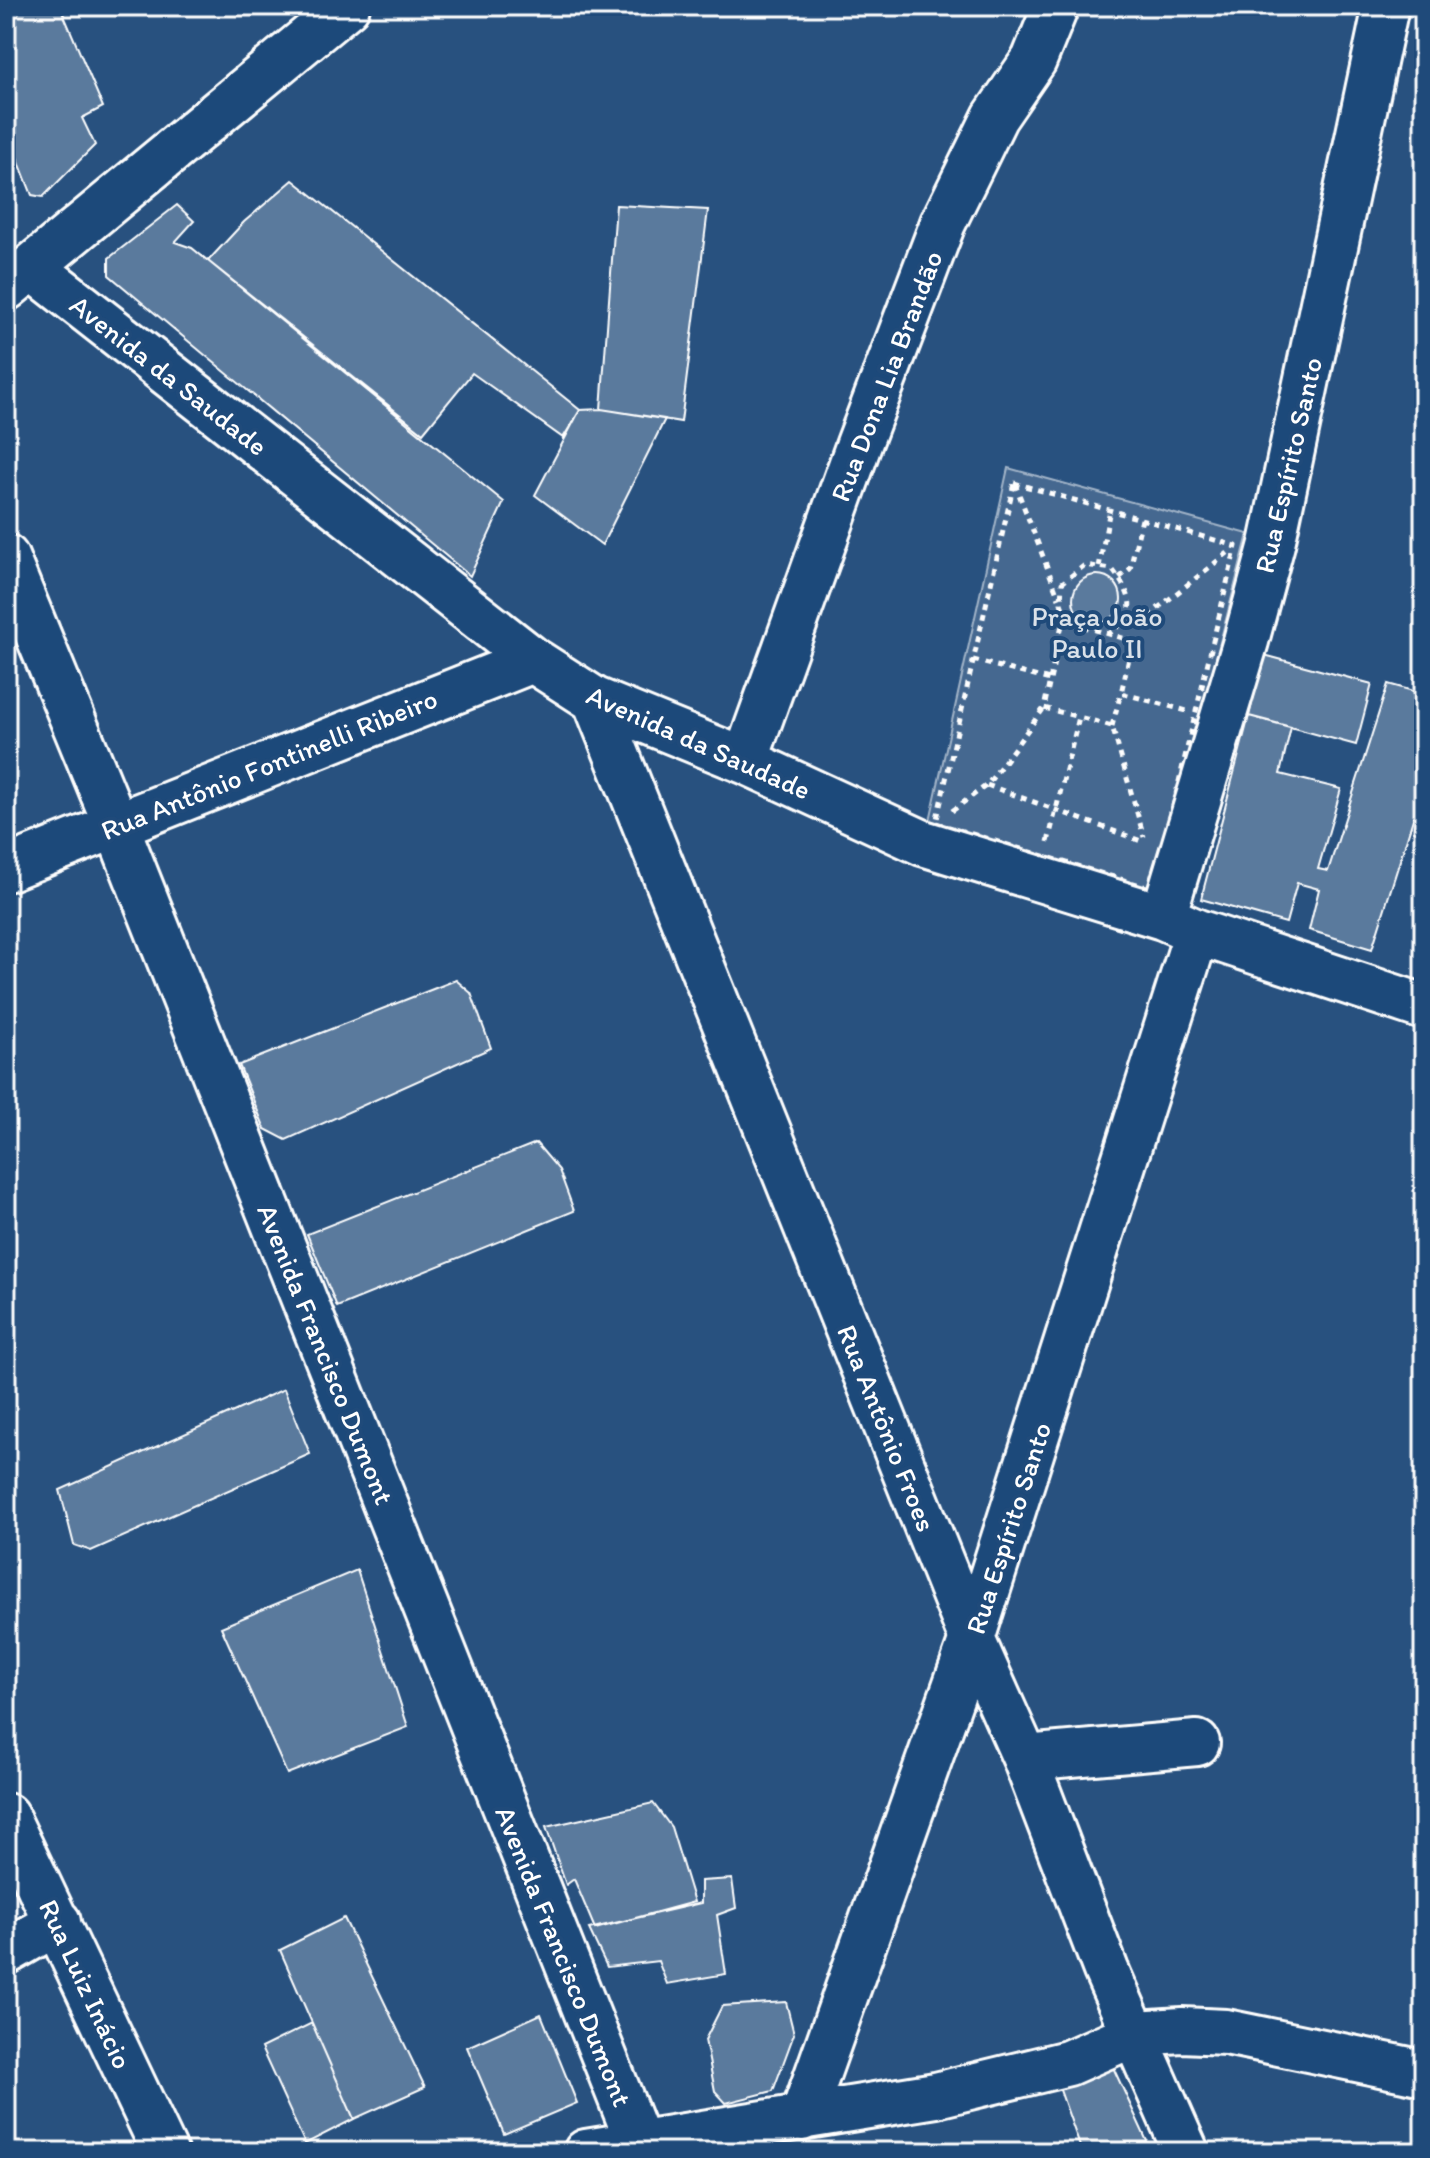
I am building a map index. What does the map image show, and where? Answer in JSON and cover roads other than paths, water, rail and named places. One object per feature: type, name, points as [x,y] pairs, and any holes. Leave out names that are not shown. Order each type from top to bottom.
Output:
[{"type":"street","points":[[19,278],[347,6]]},
{"type":"street","name":"Rua Dona Lia Brandão","points":[[745,761],[859,444],[943,223],[995,117],[1034,60],[1056,6]]},
{"type":"street","name":"Rua Espírito Santo","points":[[802,2118],[972,1639],[1272,544],[1386,6]]},
{"type":"street","name":"Avenida da Saudade","points":[[19,278],[533,660],[595,700],[745,761],[923,843],[1042,868],[1424,1007]]},
{"type":"street","name":"Avenida Francisco Dumont","points":[[6,557],[116,825],[640,2148]]},
{"type":"street","name":"Rua Antônio Fontinelli Ribeiro","points":[[6,869],[533,660]]},
{"type":"street","name":"Rua Antônio Froes","points":[[595,700],[972,1639],[1025,1758],[1106,1970],[1186,2152]]},
{"type":"street","points":[[1025,1758],[1197,1743]]},
{"type":"street","name":"Rua Luiz Inácio","points":[[6,1816],[165,2152]]},
{"type":"street","points":[[6,1952],[58,1922]]},
{"type":"street","points":[[586,2152],[640,2148],[936,2095],[1068,2063],[1136,2033],[1182,2030],[1226,2032],[1424,2073]]},
{"type":"park label","name":"Praça João Paulo II","points":[[1097,632]]}]
